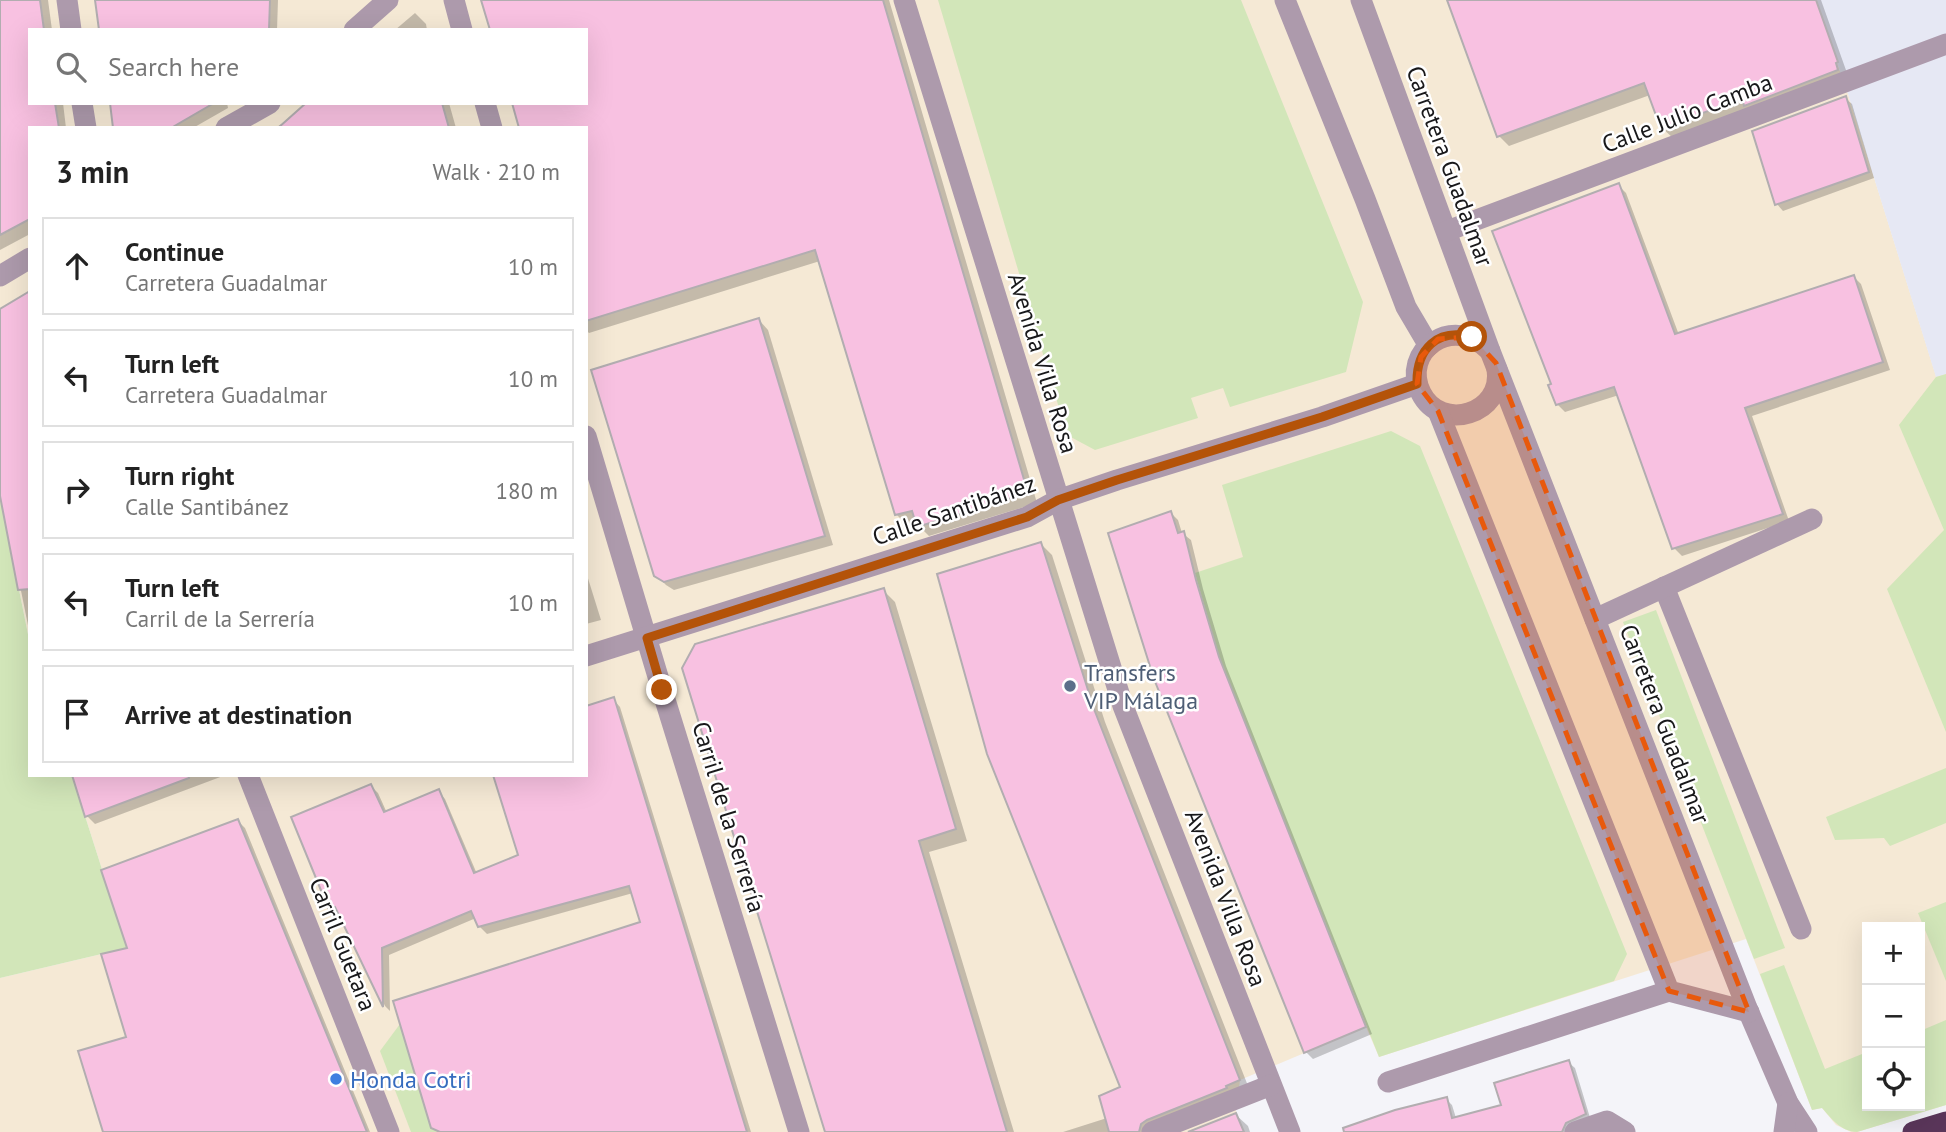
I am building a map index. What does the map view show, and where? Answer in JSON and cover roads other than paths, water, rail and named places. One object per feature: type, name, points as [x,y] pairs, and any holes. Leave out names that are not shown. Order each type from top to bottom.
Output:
[{"type":"highway","points":[[1913,1132],[1946,1122]]},
{"type":"street","points":[[67,0],[71,28]]},
{"type":"street","points":[[356,28],[388,0]]},
{"type":"street","points":[[454,0],[461,28]]},
{"type":"street","name":"Avenida Villa Rosa","points":[[904,0],[1123,706],[1290,1132]]},
{"type":"street","points":[[1285,0],[1406,307],[1429,346]]},
{"type":"street","name":"Carretera Guadalmar","points":[[1361,0],[1493,357],[1749,1012],[1787,1102],[1807,1132]]},
{"type":"street","name":"Calle Julio Camba","points":[[1447,231],[1946,44]]},
{"type":"street","points":[[82,105],[86,126]]},
{"type":"street","points":[[230,126],[266,105]]},
{"type":"street","points":[[486,105],[491,126]]},
{"type":"street","points":[[0,276],[28,259]]},
{"type":"street","points":[[1493,357],[1482,343],[1472,337],[1449,335],[1438,339],[1420,357],[1417,384],[1422,395],[1438,411],[1669,991]]},
{"type":"street","name":"Carretera Guadalmar","points":[[1438,411],[1461,415],[1483,407],[1496,387],[1498,375],[1493,357]]},
{"type":"street","name":"Calle Santibánez","points":[[588,655],[1027,517],[1058,500],[1322,417],[1417,384]]},
{"type":"street","name":"Carril de la Serrería","points":[[588,443],[799,1132]]},
{"type":"street","points":[[1595,619],[1812,519]]},
{"type":"street","points":[[1664,587],[1801,929]]},
{"type":"street","name":"Carril Guetara","points":[[248,777],[389,1132]]},
{"type":"street","points":[[1388,1082],[1669,991],[1749,1012]]},
{"type":"street","points":[[1152,1132],[1271,1085]]},
{"type":"street","name":"Carretera Guadalmar","points":[[1784,1132],[1787,1102]]},
{"type":"street","points":[[1575,1132],[1607,1121],[1625,1132]]},
{"type":"place","name":"Transfers VIP Málaga","points":[[1070,686]]},
{"type":"place","name":"Honda Cotri","points":[[336,1079]]}]
